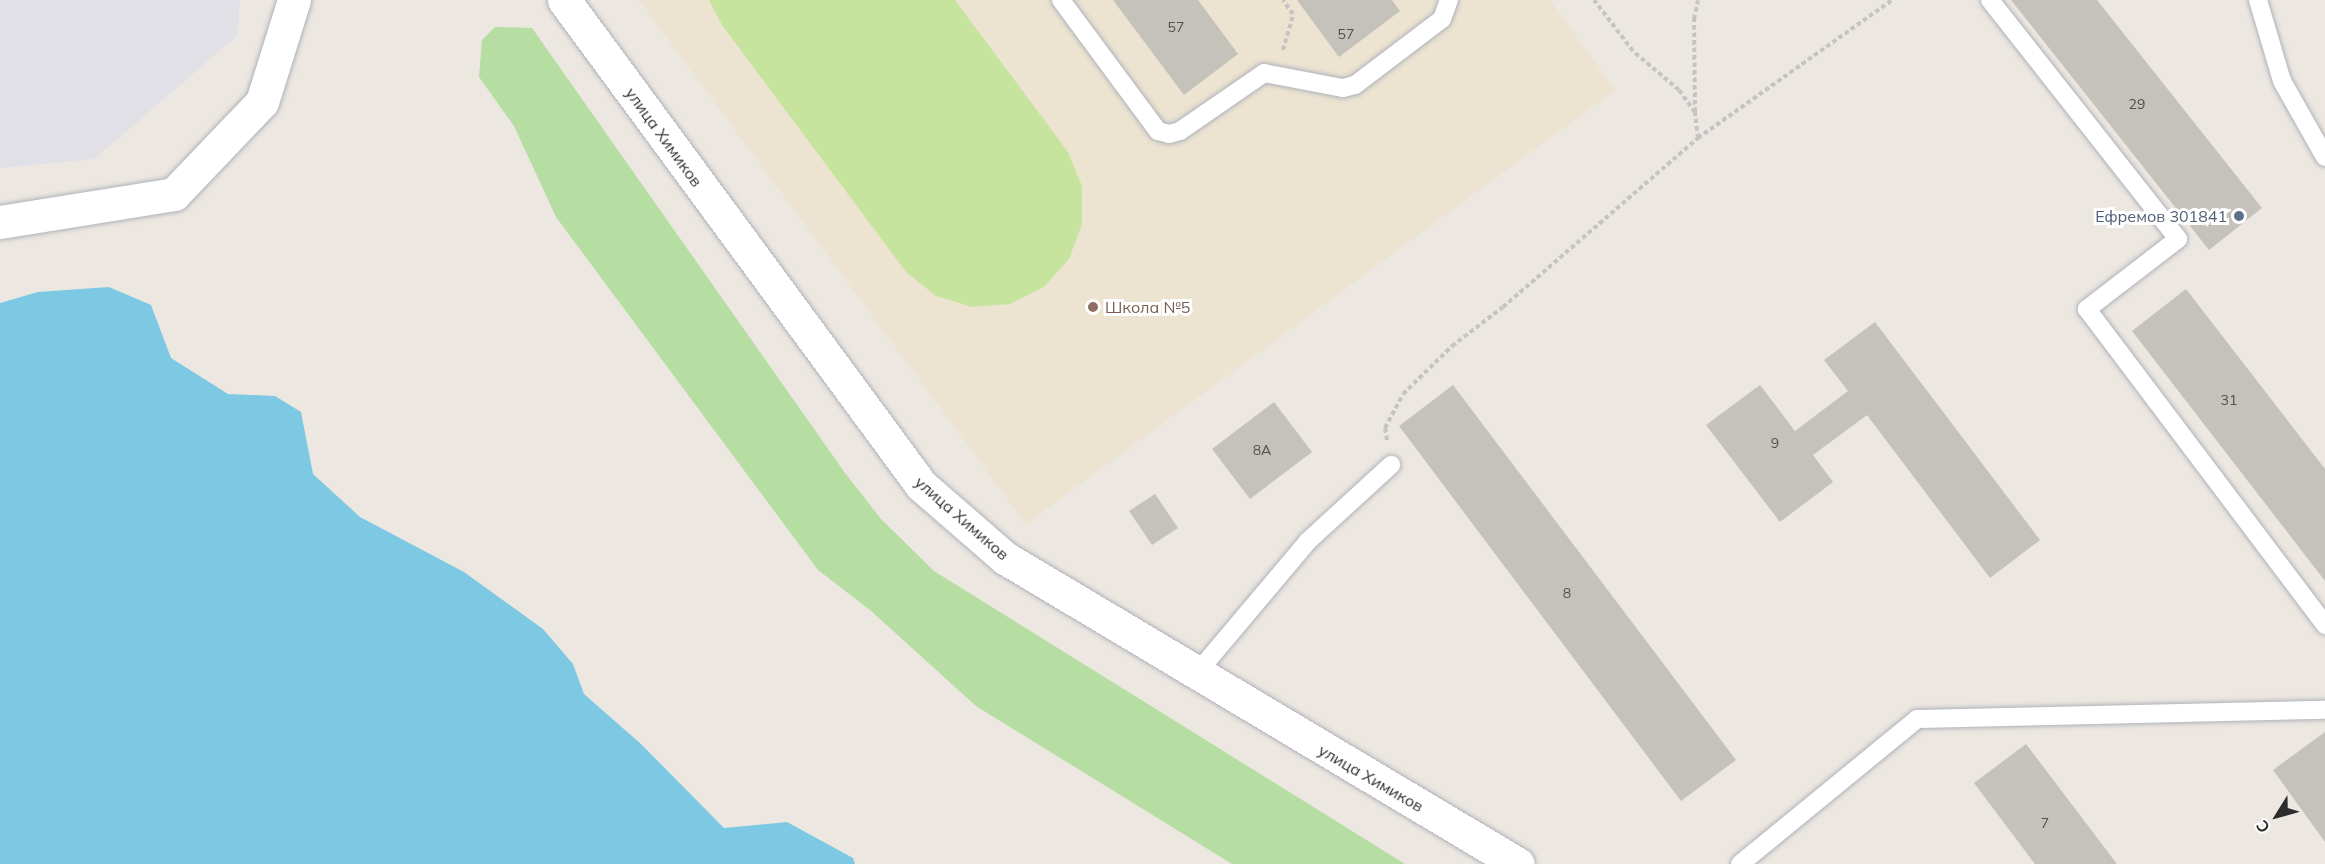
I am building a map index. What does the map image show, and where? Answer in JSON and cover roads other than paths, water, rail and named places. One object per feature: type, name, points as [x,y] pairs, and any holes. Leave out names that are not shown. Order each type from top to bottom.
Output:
[{"type":"street","points":[[0,222],[174,194],[262,102],[294,0]]},
{"type":"street","name":"улица Химиков","points":[[564,0],[921,486],[1005,558],[1518,864]]},
{"type":"lane","points":[[1061,0],[1158,131],[1169,134],[1180,131],[1264,73],[1343,88],[1355,85],[1442,19],[1449,0]]},
{"type":"lane","points":[[1990,0],[2178,238],[2087,309],[2325,625]]},
{"type":"lane","points":[[2258,0],[2282,81],[2325,157]]},
{"type":"lane","points":[[1197,673],[1308,541],[1391,465]]},
{"type":"lane","points":[[1740,864],[1917,719],[2325,710]]},
{"type":"water","points":[[109,287],[151,305],[171,358],[228,394],[275,396],[301,412],[313,474],[360,517],[464,572],[543,629],[573,664],[584,694],[641,744],[724,828],[787,822],[853,858],[855,864],[0,864],[0,303],[38,292]]},
{"type":"place","name":"Ефремов 301841","points":[[2239,216]]},
{"type":"place","name":"Школа №5","points":[[1093,307]]}]
